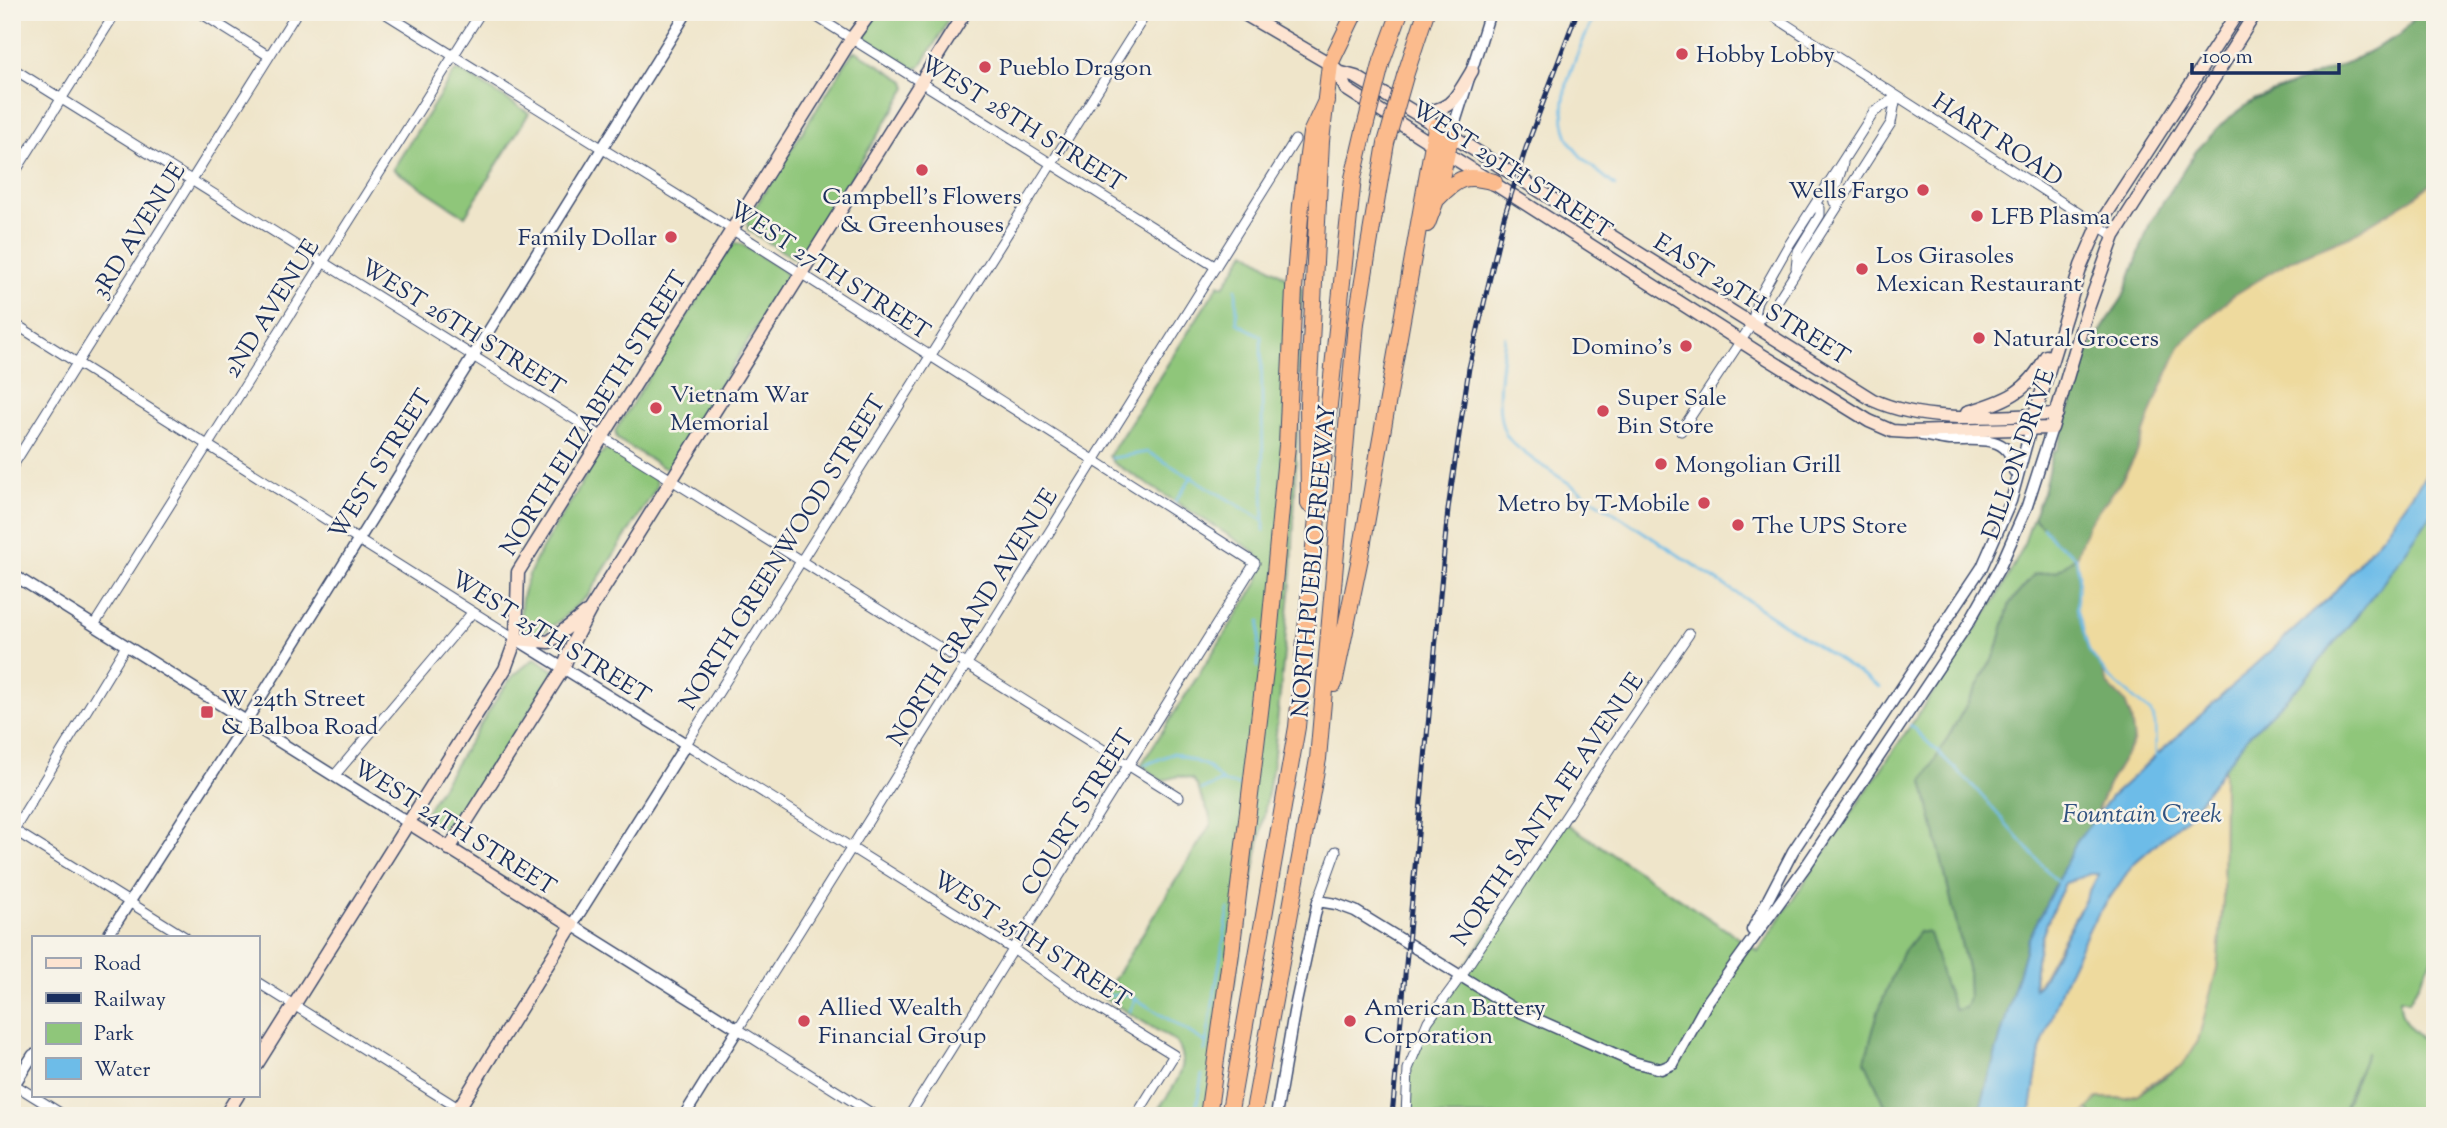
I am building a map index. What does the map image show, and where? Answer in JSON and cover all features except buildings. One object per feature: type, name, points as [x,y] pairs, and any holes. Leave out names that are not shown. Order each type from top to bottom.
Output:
[{"type":"highway","points":[[1311,575],[1308,404],[1321,141],[1334,68],[1355,12]]},
{"type":"highway","name":"NORTH PUEBLO FREEWAY","points":[[1229,1116],[1297,727],[1353,178],[1382,61],[1400,12]]},
{"type":"highway","name":"NORTH PUEBLO FREEWAY","points":[[1253,1116],[1318,758],[1356,323],[1386,143],[1426,12]]},
{"type":"highway","points":[[1208,1116],[1228,980],[1269,637],[1287,445],[1301,205],[1311,133],[1326,101]]},
{"type":"highway","points":[[1412,266],[1436,200],[1440,148],[1436,127]]},
{"type":"highway","points":[[1318,758],[1360,558],[1412,266],[1440,148],[1451,135]]},
{"type":"highway","points":[[1436,200],[1453,182],[1465,178],[1477,177],[1494,182]]},
{"type":"main road","name":"NORTH ELIZABETH STREET","points":[[259,1061],[505,669],[516,639],[518,572],[852,38],[871,12]]},
{"type":"main road","points":[[449,849],[563,669],[590,610],[965,12]]},
{"type":"main road","name":"WEST 29TH STREET","points":[[1241,12],[1451,135]]},
{"type":"main road","name":"DILLON DRIVE","points":[[2031,428],[2081,266],[2098,227],[2238,12]]},
{"type":"main road","name":"DILLON DRIVE","points":[[2052,428],[2086,314],[2114,236],[2256,12]]},
{"type":"main road","name":"WEST 29TH STREET","points":[[1334,68],[1346,89],[1741,341]]},
{"type":"main road","points":[[1417,114],[1439,111],[1456,98],[1472,71]]},
{"type":"main road","name":"EAST 29TH STREET","points":[[1451,135],[1873,400],[1894,410],[1954,416],[2057,414]]},
{"type":"main road","points":[[1954,416],[2005,401],[2023,387],[2041,368],[2062,324]]},
{"type":"main road","name":"EAST 29TH STREET","points":[[1741,341],[1869,421],[1892,431],[2052,428]]},
{"type":"main road","points":[[516,639],[549,642],[590,610]]},
{"type":"main road","name":"WEST 24TH STREET","points":[[409,823],[572,925]]},
{"type":"main road","name":"NORTH GREENWOOD STREET","points":[[457,1112],[572,925]]},
{"type":"main road","points":[[225,1116],[237,1096]]},
{"type":"street","points":[[12,177],[117,12]]},
{"type":"street","points":[[199,12],[269,56]]},
{"type":"street","name":"3RD AVENUE","points":[[12,467],[297,12]]},
{"type":"street","name":"WEST 27TH STREET","points":[[383,12],[733,230],[1255,564]]},
{"type":"street","name":"2ND AVENUE","points":[[94,625],[481,12]]},
{"type":"street","name":"WEST STREET","points":[[108,936],[246,721],[687,12]]},
{"type":"street","name":"WEST 28TH STREET","points":[[809,12],[1216,267]]},
{"type":"street","name":"NORTH GREENWOOD STREET","points":[[572,925],[1147,12]]},
{"type":"street","points":[[1451,135],[1490,12]]},
{"type":"street","name":"HART ROAD","points":[[1767,12],[2114,236]]},
{"type":"street","name":"WEST 26TH STREET","points":[[12,68],[1179,797]]},
{"type":"street","name":"HART ROAD","points":[[1681,431],[1752,324],[1757,301],[1844,158],[1874,112],[1896,97]]},
{"type":"street","name":"HART ROAD","points":[[1752,324],[1771,311],[1839,205],[1891,123],[1896,97]]},
{"type":"street","name":"NORTH GRAND AVENUE","points":[[684,1116],[1295,140]]},
{"type":"street","points":[[1839,205],[1834,202],[1832,196],[1841,176],[1844,158]]},
{"type":"street","points":[[1795,273],[1798,251],[1820,215],[1820,208],[1815,204]]},
{"type":"street","name":"WEST 25TH STREET","points":[[12,322],[1013,949],[1091,1004],[1174,1055],[1136,1116]]},
{"type":"street","name":"DILLON DRIVE","points":[[1737,960],[1793,851],[1982,567],[2011,500],[2031,428]]},
{"type":"street","name":"DILLON DRIVE","points":[[1461,976],[1525,1014],[1633,1062],[1661,1069],[1672,1064],[1708,1002],[1808,863],[1969,622],[2000,567],[2022,518],[2052,428]]},
{"type":"street","points":[[1908,432],[1947,440],[1983,438],[2002,445],[2014,461],[2015,481]]},
{"type":"street","name":"COURT STREET","points":[[909,1116],[1255,564]]},
{"type":"street","name":"WEST 24TH STREET","points":[[12,575],[409,823]]},
{"type":"street","points":[[334,776],[472,612]]},
{"type":"street","name":"NORTH SANTA FE AVENUE","points":[[1318,901],[1355,911],[1461,976],[1689,635]]},
{"type":"street","points":[[126,646],[13,832],[183,936]]},
{"type":"street","points":[[1276,1116],[1294,1012],[1318,901],[1336,851]]},
{"type":"street","name":"WEST 24TH STREET","points":[[572,925],[876,1116]]},
{"type":"street","points":[[1406,1116],[1408,1069],[1427,1021],[1461,976]]},
{"type":"street","points":[[259,983],[457,1112],[471,1116]]},
{"type":"street","points":[[32,1056],[13,1085],[65,1116]]},
{"type":"green space","points":[[877,12],[951,12],[920,67],[915,69],[865,38],[865,32]]},
{"type":"green space","points":[[2419,12],[2435,12],[2435,181],[2413,198],[2350,236],[2291,260],[2232,297],[2181,344],[2158,395],[2136,455],[2076,557],[2053,540],[2033,518],[2088,351],[2123,297],[2150,223],[2196,151],[2225,121],[2254,100],[2353,60],[2400,35]]},
{"type":"green space","points":[[856,51],[905,81],[907,88],[800,259],[795,259],[748,230],[747,220],[852,53]]},
{"type":"green space","points":[[455,71],[461,71],[529,113],[465,216],[393,169]]},
{"type":"green space","points":[[735,243],[741,244],[784,271],[787,279],[670,466],[664,468],[617,439],[615,431]]},
{"type":"green space","points":[[1246,251],[1302,288],[1292,572],[1273,764],[1210,1116],[1154,1116],[1177,1080],[1183,1061],[1181,1051],[1176,1042],[1103,997],[1211,824],[1198,787],[1192,779],[1178,776],[1162,781],[1141,765],[1256,585],[1261,568],[1255,552],[1114,463],[1109,456],[1219,284],[1224,286]]},
{"type":"green space","points":[[605,450],[656,479],[657,487],[588,595],[538,636],[526,634],[521,618],[522,600],[535,562],[592,465]]},
{"type":"green space","points":[[2435,509],[2435,954],[2409,1001],[2400,999],[2400,1007],[2405,1022],[2435,1049],[2435,1116],[2341,1116],[2367,1052],[2340,1116],[2094,1116],[2087,1109],[2098,1098],[2132,1096],[2183,1065],[2217,968],[2223,900],[2224,768],[2249,735],[2303,682],[2380,587]]},
{"type":"green space","points":[[2033,518],[2053,540],[2076,557],[2057,571],[2034,575],[2010,603],[1996,653],[1923,781],[1968,972],[1969,998],[1965,1008],[1955,1011],[1919,932],[1901,955],[1878,1012],[1865,1061],[1890,1116],[1406,1116],[1408,1069],[1428,1021],[1563,821],[1758,951],[1996,599],[2021,552]]},
{"type":"green space","points":[[2076,557],[2079,575],[2077,608],[2089,651],[2102,668],[2107,684],[2125,702],[2131,718],[2134,741],[2108,785],[2092,823],[2076,843],[2028,940],[1978,1116],[1890,1116],[1865,1061],[1878,1012],[1901,955],[1919,932],[1929,933],[1955,1010],[1965,1008],[1969,998],[1968,972],[1923,781],[1996,653],[2010,603],[2034,575],[2057,571]]},
{"type":"green space","points":[[535,658],[555,671],[452,836],[426,820],[425,813],[502,690],[514,675]]},
{"type":"sand","points":[[2435,181],[2435,462],[2385,532],[2331,596],[2111,797],[2092,823],[2108,785],[2134,741],[2131,718],[2125,702],[2107,684],[2102,668],[2089,651],[2077,608],[2079,575],[2076,557],[2088,524],[2120,483],[2136,455],[2158,395],[2181,344],[2231,297],[2291,260],[2350,236],[2413,198]]},
{"type":"sand","points":[[2224,768],[2223,900],[2217,968],[2198,1041],[2183,1065],[2148,1085],[2138,1094],[2124,1098],[2098,1098],[2082,1116],[2030,1116],[2040,1050],[2064,982],[2091,925],[2133,864],[2187,817]]},
{"type":"sand","points":[[2089,874],[2099,874],[2035,990],[2039,949],[2059,895],[2065,883]]},
{"type":"water","name":"Fountain Creek","points":[[2435,462],[2435,509],[2380,587],[2303,682],[2249,735],[2187,817],[2133,864],[2091,925],[2064,982],[2040,1050],[2030,1116],[1978,1116],[2028,940],[2076,843],[2111,797],[2331,596],[2385,532]],"holes":[[[2089,874],[2099,874],[2040,984],[2035,989],[2038,949],[2065,883]]]},
{"type":"waterway","points":[[1597,12],[1575,60],[1563,113],[1565,130],[1576,151],[1615,186]]},
{"type":"waterway","points":[[1236,288],[1237,323],[1261,336],[1264,531]]},
{"type":"waterway","points":[[1505,337],[1499,406],[1504,431],[1516,446],[1880,687]]},
{"type":"waterway","points":[[1112,458],[1148,452],[1263,520]]},
{"type":"waterway","points":[[1175,502],[1192,476]]},
{"type":"waterway","points":[[2043,527],[2053,540],[2076,557],[2079,575],[2077,608],[2089,651],[2108,676],[2151,713],[2155,723],[2156,756]]},
{"type":"waterway","points":[[1258,667],[1260,621]]},
{"type":"waterway","points":[[1910,725],[1974,787],[2057,882]]},
{"type":"waterway","points":[[1145,765],[1174,753],[1207,766],[1224,783]]},
{"type":"waterway","points":[[1202,790],[1220,782],[1244,786]]},
{"type":"waterway","points":[[1205,1051],[1229,909]]},
{"type":"waterway","points":[[1107,996],[1128,994],[1205,1042]]},
{"type":"waterway","points":[[1130,1011],[1136,999]]},
{"type":"waterway","points":[[1195,1116],[1202,1075]]},
{"type":"railway","points":[[1392,1116],[1448,509],[1469,368],[1504,217],[1526,148],[1577,12]]},
{"type":"place","name":"Hobby Lobby","points":[[1682,54]]},
{"type":"place","name":"Pueblo Dragon","points":[[985,67]]},
{"type":"place","name":"Campbell's Flowers & Greenhouses","points":[[922,170]]},
{"type":"place","name":"Wells Fargo","points":[[1923,190]]},
{"type":"place","name":"LFB Plasma","points":[[1977,216]]},
{"type":"place","name":"Family Dollar","points":[[671,237]]},
{"type":"place","name":"Los Girasoles Mexican Restaurant","points":[[1862,269]]},
{"type":"place","name":"Natural Grocers","points":[[1979,338]]},
{"type":"place","name":"Domino's","points":[[1686,346]]},
{"type":"place","name":"Vietnam War Memorial","points":[[656,408]]},
{"type":"place","name":"Super Sale Bin Store","points":[[1603,411]]},
{"type":"place","name":"Mongolian Grill","points":[[1661,464]]},
{"type":"place","name":"Metro by T-Mobile","points":[[1704,503]]},
{"type":"place","name":"The UPS Store","points":[[1738,525]]},
{"type":"place","name":"W 24th Street & Balboa Road","points":[[207,712]]},
{"type":"place","name":"Allied Wealth Financial Group","points":[[804,1021]]},
{"type":"place","name":"American Battery Corporation","points":[[1350,1021]]}]
